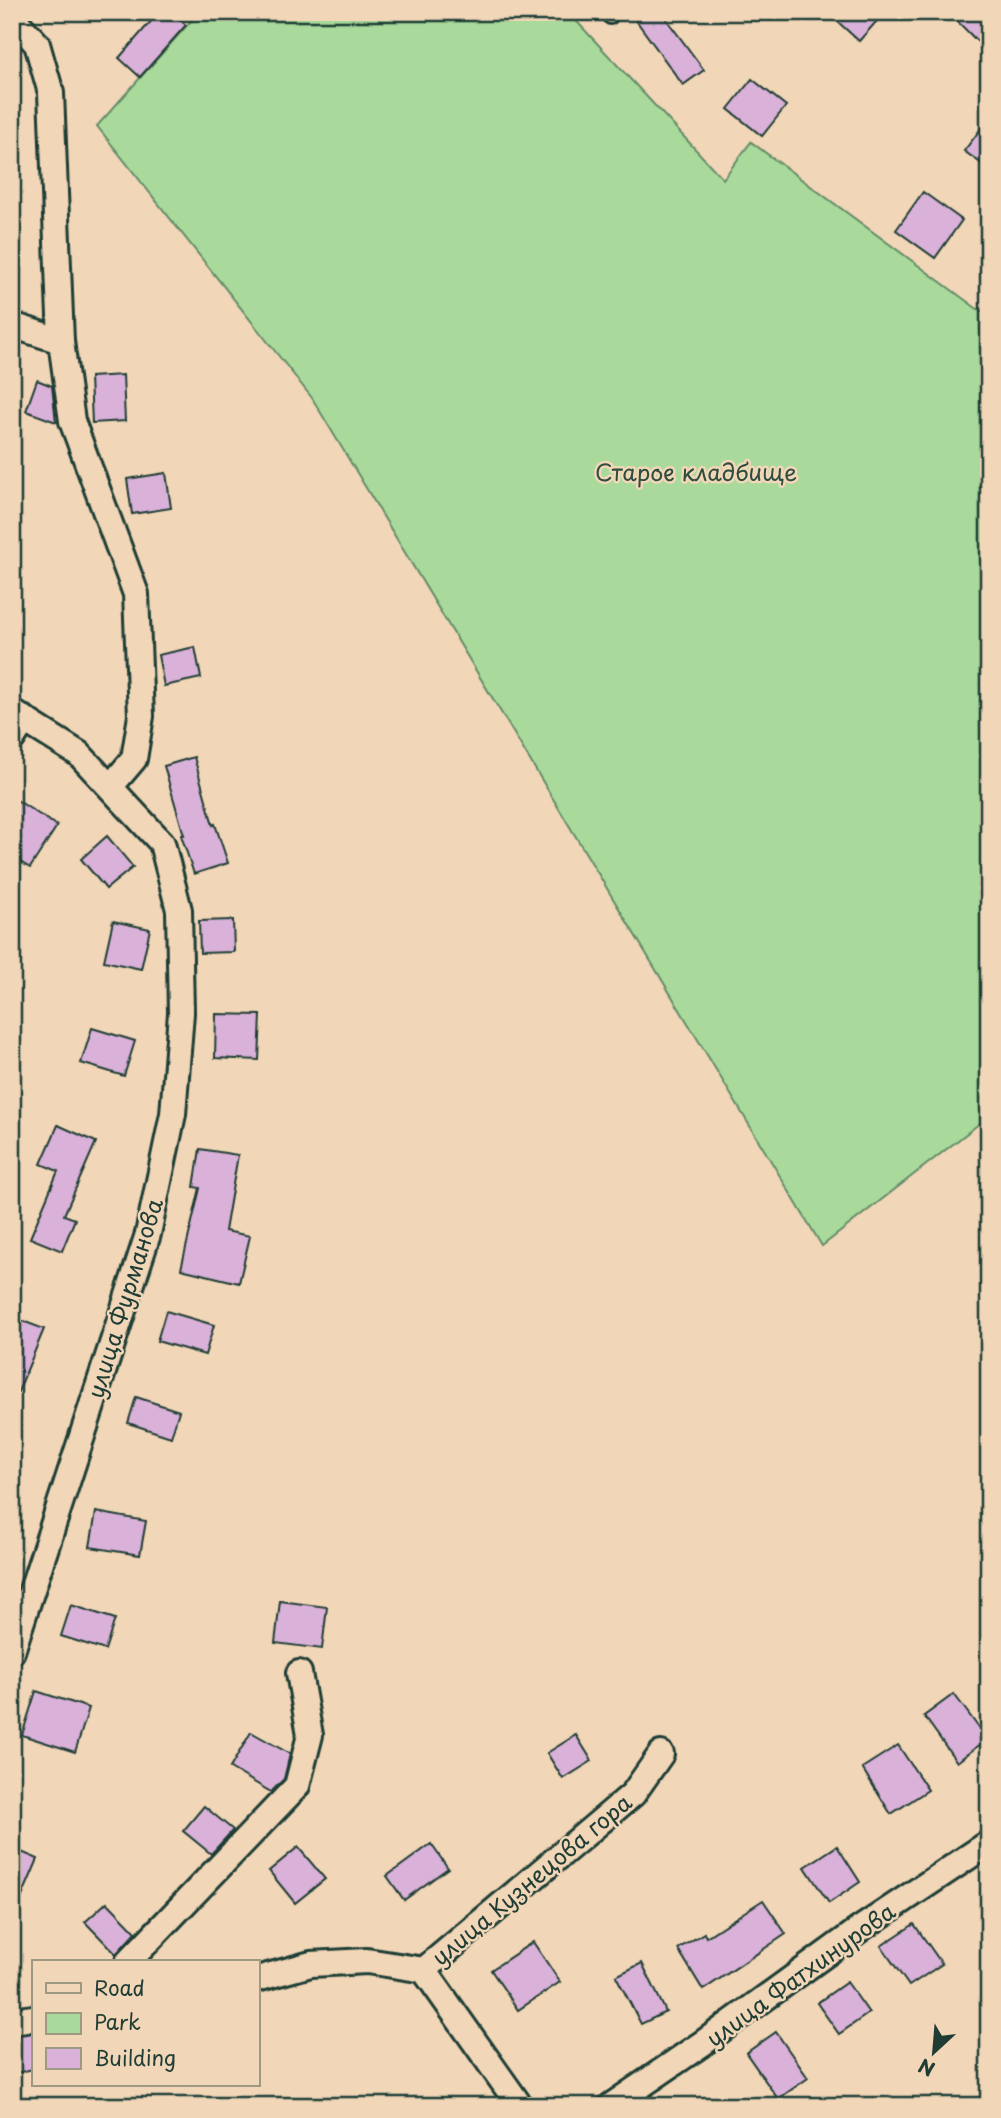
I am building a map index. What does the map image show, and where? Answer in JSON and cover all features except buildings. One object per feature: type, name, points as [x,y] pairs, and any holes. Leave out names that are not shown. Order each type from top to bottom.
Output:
[{"type":"street","points":[[12,17],[37,44],[51,93],[61,341],[72,421],[136,594],[141,716],[134,759],[111,786]]},
{"type":"street","points":[[12,325],[61,341]]},
{"type":"street","name":"улица Фурманова","points":[[12,1651],[148,1234],[173,1114],[181,1013],[180,910],[162,843],[79,754],[16,723]]},
{"type":"street","points":[[130,1960],[297,1786],[310,1735],[299,1673]]},
{"type":"street","name":"улица Кузнецова гора","points":[[424,1970],[633,1794],[661,1754]]},
{"type":"street","name":"улица Фатхинурова","points":[[611,2106],[860,1929],[989,1843]]},
{"type":"street","points":[[259,1978],[311,1964],[367,1961],[424,1970],[520,2106]]},
{"type":"street","points":[[12,2021],[32,2018]]},
{"type":"green space","name":"Старое кладбище","points":[[199,12],[568,12],[723,179],[751,142],[989,315],[989,1116],[822,1246],[312,398],[97,126]]}]
